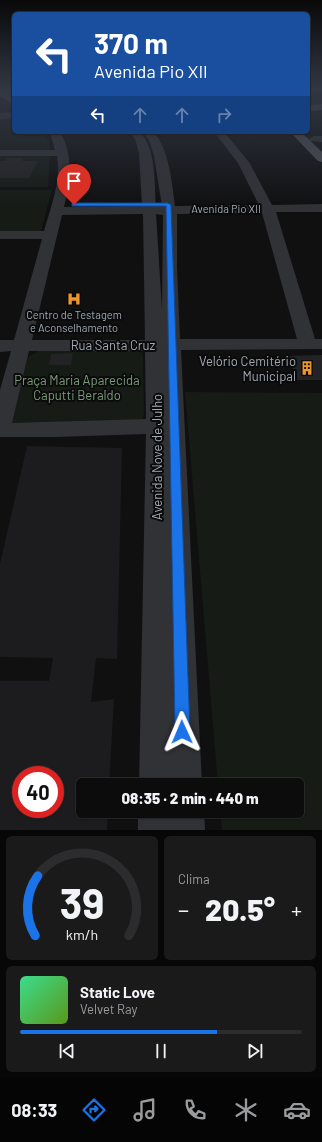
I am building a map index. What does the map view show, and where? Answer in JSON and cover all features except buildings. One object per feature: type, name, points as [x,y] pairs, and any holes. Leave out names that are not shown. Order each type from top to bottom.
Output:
[{"type":"main road","points":[[297,134],[322,158]]},
{"type":"main road","points":[[314,137],[322,147]]},
{"type":"street","points":[[56,134],[62,153],[65,172],[58,208],[0,429],[55,430],[157,426]]},
{"type":"street","name":"Avenida Nove de Julho","points":[[135,134],[140,139],[144,157],[149,207],[152,267],[162,345],[170,774]]},
{"type":"street","name":"Avenida Nove de Julho","points":[[149,134],[154,138],[160,156],[169,207],[162,345],[157,392],[157,426],[168,626]]},
{"type":"street","points":[[221,134],[243,162],[266,207],[315,344]]},
{"type":"street","points":[[0,153],[62,153]]},
{"type":"street","name":"Avenida Pio XII","points":[[58,208],[321,206]]},
{"type":"street","points":[[0,235],[51,235]]},
{"type":"street","name":"Rua Santa Cruz","points":[[0,346],[315,344]]},
{"type":"street","points":[[156,818],[156,830]]},
{"type":"street","points":[[186,818],[187,830]]},
{"type":"shaded area","points":[[27,446],[122,448],[117,659],[96,658],[91,702],[114,699],[109,778],[76,778],[76,818],[108,818],[107,830],[0,830],[0,681],[49,681],[53,658],[0,657],[0,564]]},
{"type":"green space","points":[[0,129],[12,129],[12,134],[44,134],[49,141],[50,151],[0,152]]},
{"type":"green space","points":[[0,155],[50,155],[48,187],[0,187]]},
{"type":"green space","points":[[0,190],[52,190],[41,231],[0,232]]},
{"type":"green space","name":"Praça Maria Aparecida Caputti Beraldo","points":[[39,351],[138,351],[142,353],[144,414],[142,420],[19,426],[11,423],[28,357]]},
{"type":"green space","points":[[185,392],[322,393],[322,830],[222,830],[221,818],[304,818],[304,778],[217,778]]},
{"type":"place","name":"Centro de Testagem e Aconselhamento","points":[[74,299]]},
{"type":"place","name":"Velório Cemitério Municipal","points":[[307,368]]},
{"type":"route","points":[[74,205],[168,205],[170,215],[169,267],[182,732]]}]
